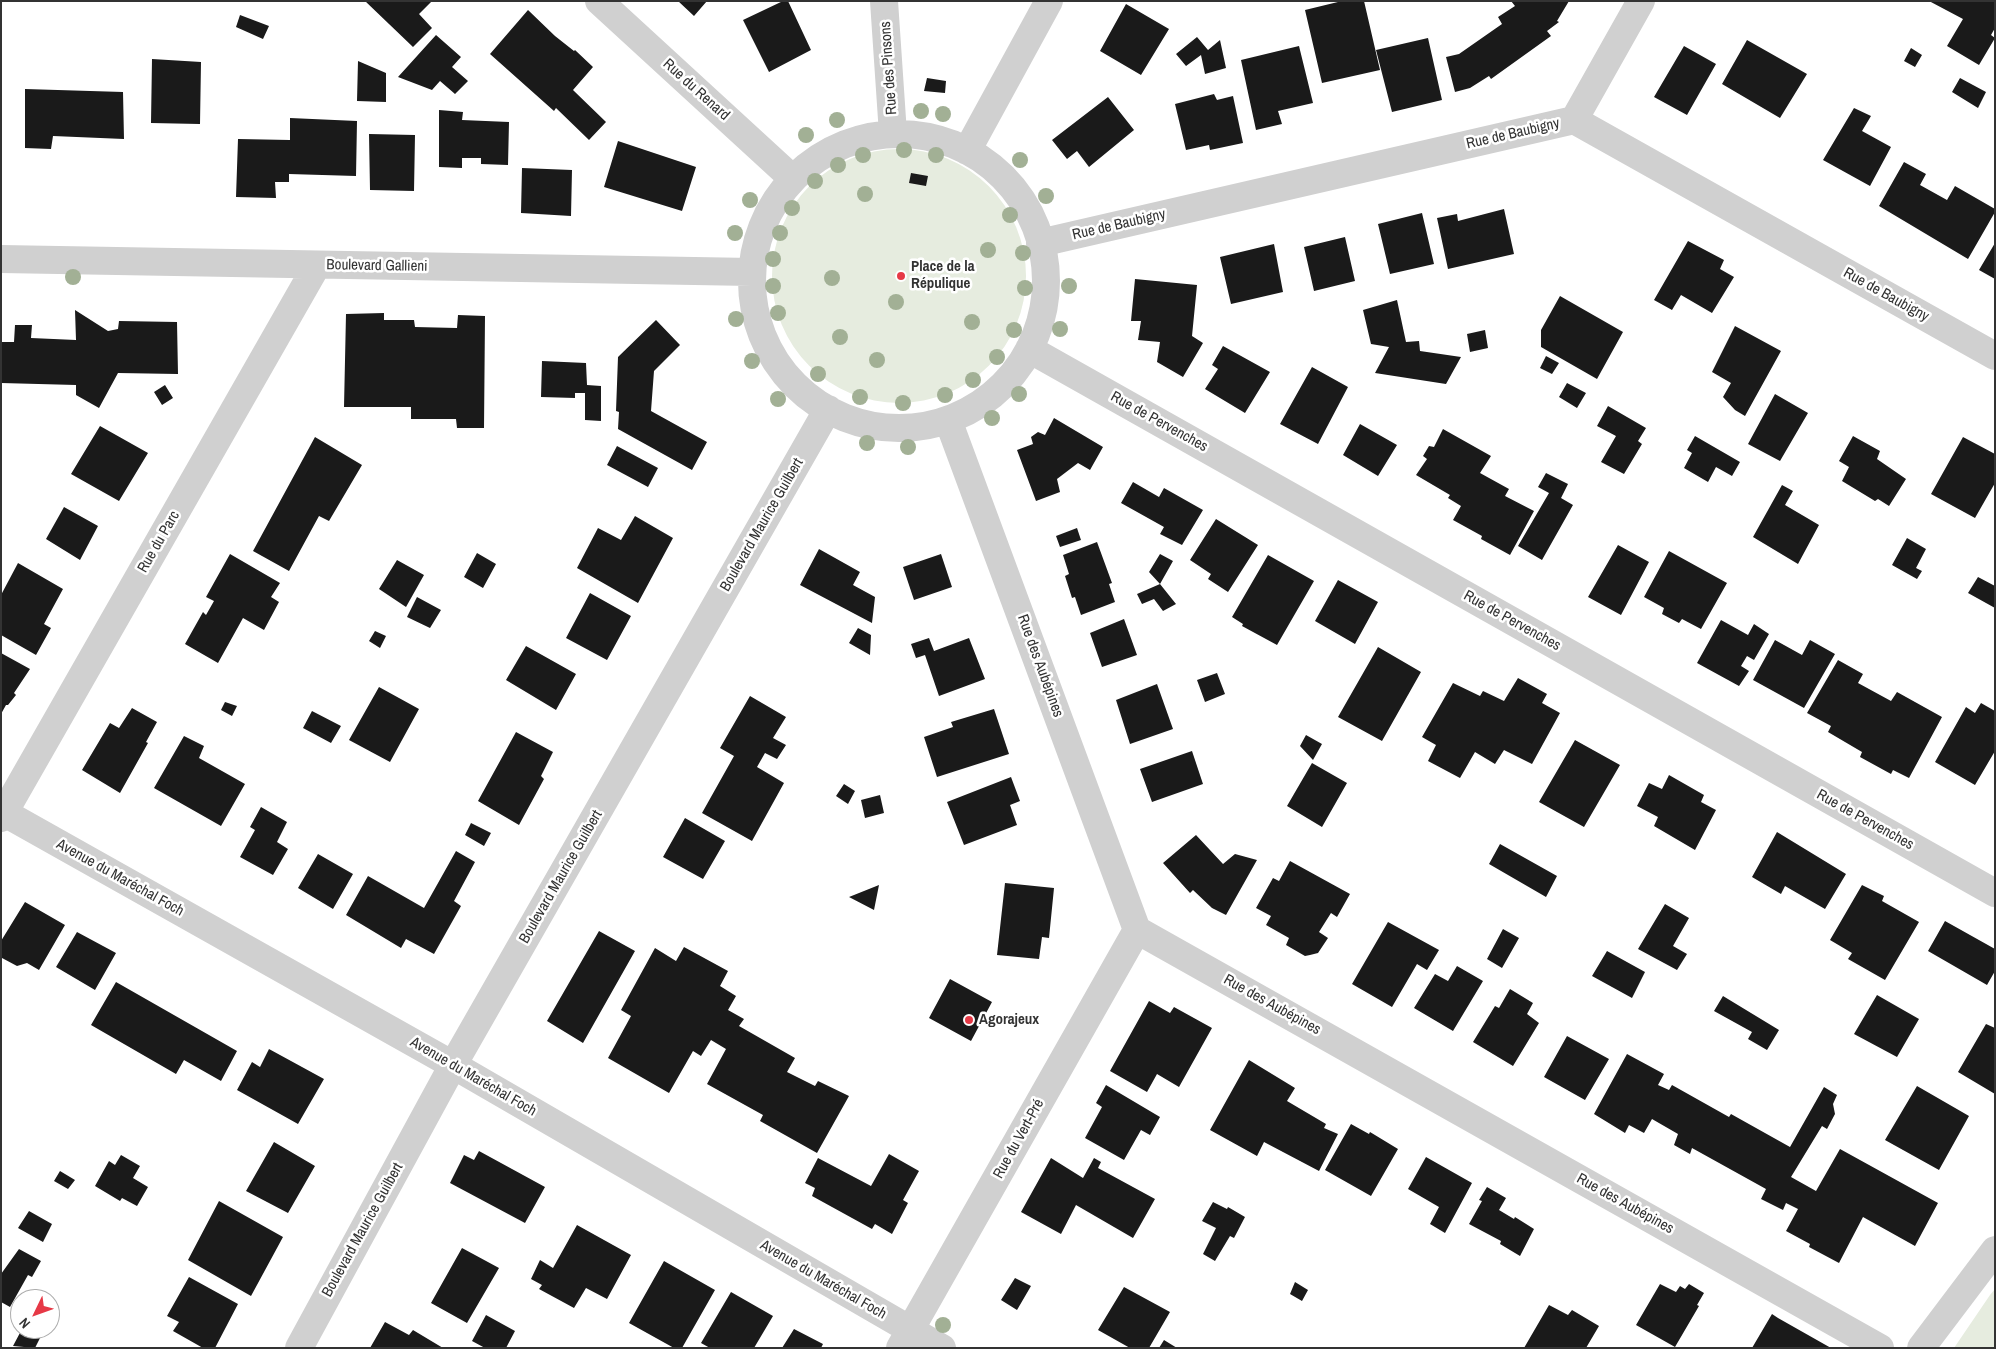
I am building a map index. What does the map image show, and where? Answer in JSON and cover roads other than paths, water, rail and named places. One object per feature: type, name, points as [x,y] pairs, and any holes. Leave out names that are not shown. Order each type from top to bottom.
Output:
[{"type":"street","name":"Rue du Renard","points":[[599,1],[793,179]]},
{"type":"street","name":"Rue des Pinsons","points":[[884,1],[893,134]]},
{"type":"street","points":[[967,151],[1048,1]]},
{"type":"street","points":[[1574,120],[1641,1]]},
{"type":"street","name":"Rue de Baubigny","points":[[1040,243],[1574,120],[1995,356]]},
{"type":"street","points":[[893,134],[925,136],[946,142],[967,151],[994,169],[1013,189],[1029,212],[1040,243],[1045,266],[1044,302],[1039,325],[1029,349],[1011,376],[993,394],[968,411],[948,420],[914,427],[879,426],[846,418],[806,395],[793,382],[771,352],[757,318],[753,299],[752,272],[754,254],[765,220],[773,205],[793,179],[816,160],[839,147],[864,138],[893,134]]},
{"type":"street","name":"Boulevard Gallieni","points":[[1,259],[752,272]]},
{"type":"street","name":"Rue du Parc","points":[[2,814],[317,265]]},
{"type":"street","name":"Rue de Pervenches","points":[[1029,349],[1995,893]]},
{"type":"street","name":"Boulevard Maurice Guilbert","points":[[299,1348],[453,1065],[828,409]]},
{"type":"street","name":"Rue des Aubépines","points":[[948,420],[1138,930],[1880,1348]]},
{"type":"street","name":"Avenue du Maréchal Foch","points":[[2,814],[453,1065],[905,1339],[942,1348]]},
{"type":"street","name":"Rue du Vert-Pré","points":[[905,1339],[1138,930]]},
{"type":"street","points":[[1921,1348],[1995,1250]]},
{"type":"place","name":"Place de la Répulique","points":[[901,276]]},
{"type":"place","name":"Agorajeux","points":[[969,1020]]}]
